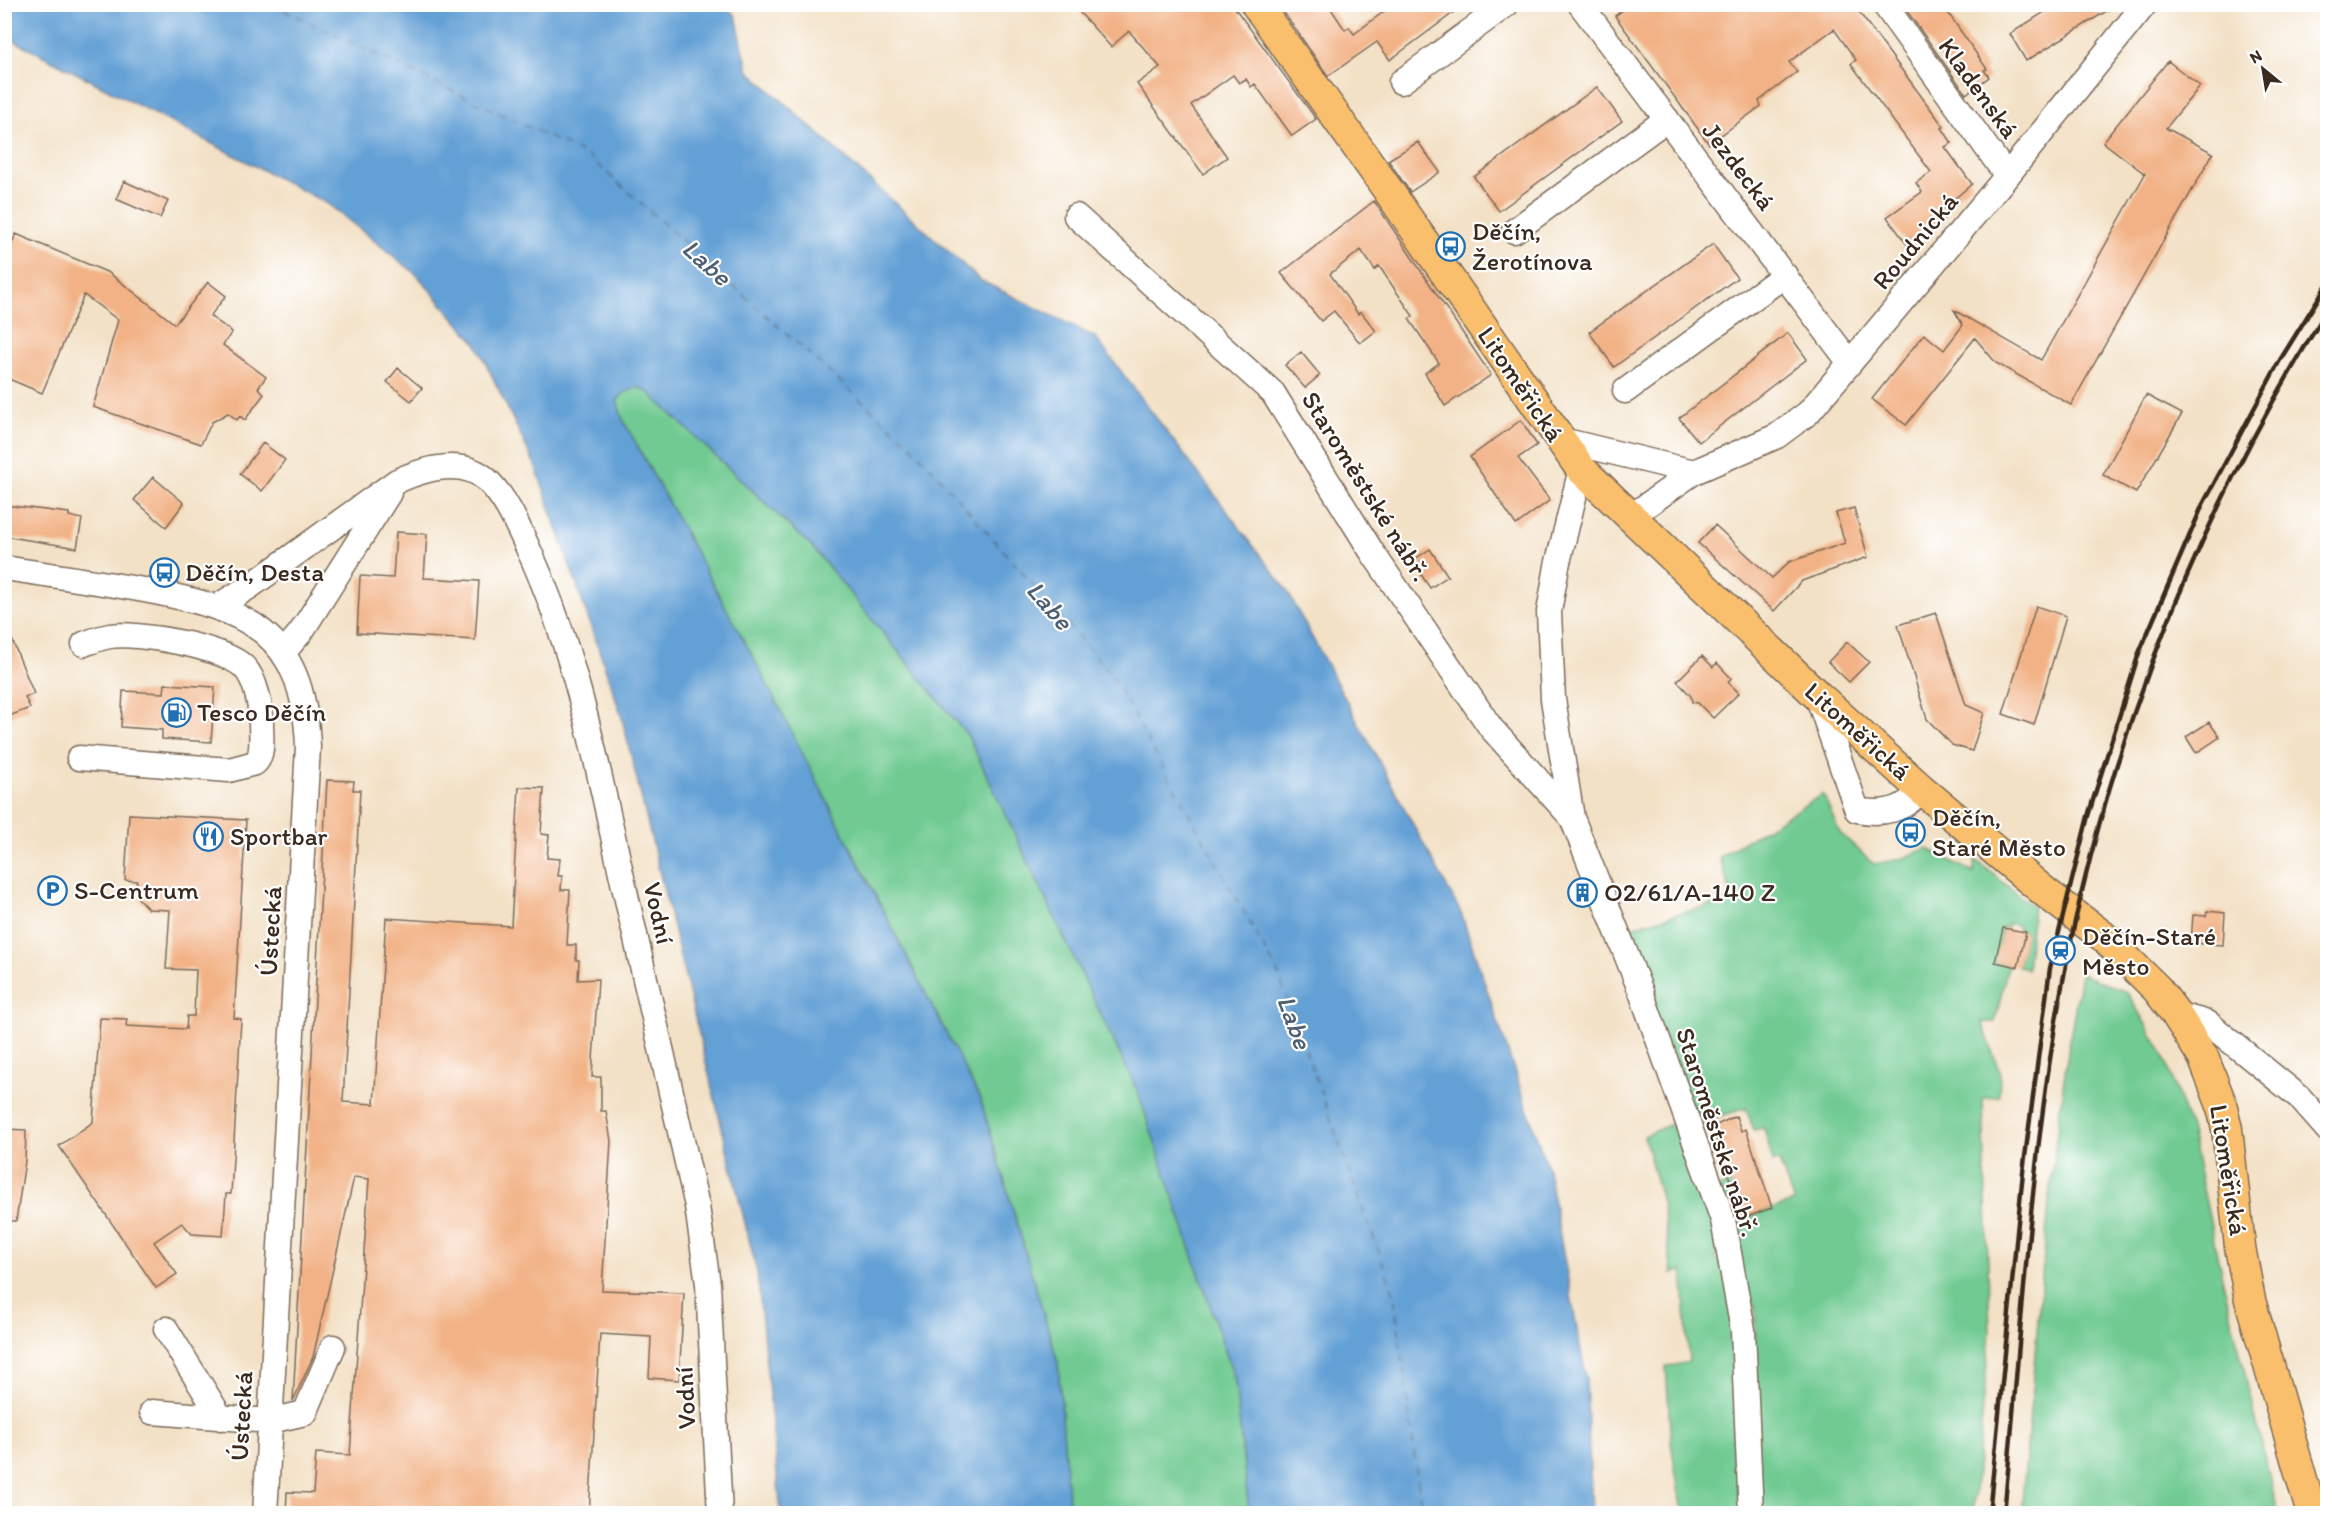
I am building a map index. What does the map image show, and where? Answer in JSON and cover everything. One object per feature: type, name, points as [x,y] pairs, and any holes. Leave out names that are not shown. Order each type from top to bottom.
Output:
[{"type":"main road","name":"Litoměřická","points":[[1256,4],[1581,469],[1817,694],[1922,789],[1995,852],[2104,937],[2144,975],[2176,1014],[2203,1057],[2221,1103],[2227,1129],[2240,1247],[2248,1289],[2312,1514]]},
{"type":"street","points":[[1401,82],[1507,4]]},
{"type":"street","name":"Jezdecká","points":[[1580,4],[1850,363]]},
{"type":"street","name":"Kladenská","points":[[1884,4],[2007,176]]},
{"type":"street","name":"Roudnická","points":[[1630,517],[1694,472],[1777,436],[1808,413],[2007,176],[2145,4]]},
{"type":"street","points":[[1514,231],[1667,119]]},
{"type":"street","name":"Staroměstské nábř.","points":[[1076,216],[1273,393],[1372,552],[1491,728],[1572,818]]},
{"type":"street","points":[[1624,391],[1785,275]]},
{"type":"street","points":[[1558,439],[1694,472]]},
{"type":"street","name":"Vodní","points":[[218,606],[249,587],[397,481],[423,470],[445,467],[465,470],[485,479],[497,492],[519,528],[540,574],[576,676],[697,1206],[708,1284],[720,1514]]},
{"type":"street","name":"Staroměstské nábř.","points":[[1581,469],[1557,566],[1549,612],[1553,699],[1572,818],[1641,992],[1723,1220],[1743,1330],[1751,1514]]},
{"type":"street","points":[[283,653],[301,632],[397,481]]},
{"type":"street","name":"Ústecká","points":[[4,568],[127,587],[218,606],[257,627],[283,653],[296,676],[303,698],[308,747],[265,1514]]},
{"type":"street","points":[[79,758],[229,770],[255,764],[260,754],[261,741],[261,718],[252,678],[246,669],[233,659],[198,646],[146,638],[111,636],[84,644]]},
{"type":"street","points":[[1817,694],[1857,810],[1878,814],[1912,803],[1922,789]]},
{"type":"street","points":[[2176,1014],[2208,1023],[2299,1097],[2328,1130]]},
{"type":"street","points":[[166,1329],[221,1418]]},
{"type":"street","points":[[152,1412],[270,1421],[305,1413],[333,1347]]},
{"type":"green space","points":[[638,387],[648,392],[813,548],[968,736],[1138,1092],[1235,1380],[1249,1513],[1069,1513],[1058,1363],[981,1101],[754,659],[622,418],[617,401],[624,393]]},
{"type":"green space","points":[[1823,794],[1840,833],[1874,864],[1901,859],[1927,848],[1974,873],[1975,859],[2033,907],[2027,969],[2018,967],[2026,932],[2018,931],[2019,926],[2008,923],[2007,928],[2003,927],[1996,962],[2008,965],[1995,1022],[1982,1022],[2000,1073],[1999,1097],[1983,1098],[1990,1332],[1973,1513],[1757,1513],[1755,1304],[1748,1304],[1714,1190],[1731,1183],[1743,1218],[1794,1202],[1779,1161],[1773,1162],[1764,1128],[1754,1130],[1746,1108],[1693,1125],[1627,928],[1733,899],[1719,857]]},
{"type":"green space","points":[[2081,974],[2127,992],[2162,1052],[2190,1128],[2221,1273],[2278,1513],[2021,1513],[2052,1176]]},
{"type":"green space","points":[[1676,1122],[1721,1249],[1714,1258],[1725,1266],[1734,1302],[1744,1513],[1682,1513],[1671,1442],[1666,1367],[1689,1362],[1682,1271],[1672,1273],[1662,1202],[1644,1136]]},
{"type":"water","name":"Labe","points":[[4,5],[724,5],[736,16],[748,70],[980,280],[1095,337],[1286,589],[1461,913],[1548,1170],[1586,1378],[1592,1513],[1249,1513],[1235,1380],[1138,1092],[968,736],[813,548],[648,392],[638,387],[624,393],[617,400],[622,418],[754,659],[981,1101],[1058,1363],[1069,1513],[781,1513],[757,1272],[621,714],[536,467],[476,343],[416,274],[328,204],[5,36]]},
{"type":"building","points":[[1072,4],[1232,4],[1316,119],[1292,136],[1255,84],[1251,87],[1246,79],[1239,83],[1233,75],[1191,105],[1227,157],[1203,174],[1137,84],[1160,67],[1129,31],[1111,47]]},
{"type":"building","points":[[1278,4],[1328,4],[1345,30],[1349,27],[1354,34],[1394,4],[1465,4],[1390,60],[1377,42],[1328,76]]},
{"type":"building","points":[[1631,4],[1853,4],[1944,127],[1942,128],[1952,143],[1945,147],[1972,184],[1939,212],[1944,219],[1908,246],[1887,217],[1922,192],[1916,183],[1931,172],[1851,64],[1856,60],[1834,29],[1789,62],[1797,72],[1759,101],[1761,106],[1709,144],[1615,16]]},
{"type":"building","points":[[1902,4],[1942,4],[1987,69],[1984,70],[1989,77],[1966,94]]},
{"type":"building","points":[[2057,4],[2118,4],[2026,61],[2010,34]]},
{"type":"building","points":[[2168,61],[2200,86],[2166,128],[2213,153],[2071,405],[1996,363],[1975,338],[1906,425],[1872,399],[1924,334],[1944,350],[1963,325],[1954,310],[2041,360],[2145,174],[2103,142]]},
{"type":"building","points":[[1597,87],[1622,121],[1499,211],[1474,177]]},
{"type":"building","points":[[1418,142],[1440,172],[1410,192],[1388,160]]},
{"type":"building","points":[[124,181],[168,201],[160,218],[116,199]]},
{"type":"building","points":[[1374,201],[1491,375],[1445,406],[1425,373],[1439,363],[1409,319],[1413,316],[1379,266],[1375,270],[1361,250],[1330,274],[1358,314],[1361,312],[1376,331],[1360,343],[1334,311],[1321,321],[1281,273]]},
{"type":"building","points":[[16,234],[109,273],[175,324],[208,282],[226,296],[210,316],[232,332],[223,345],[266,377],[258,388],[264,394],[245,420],[240,416],[237,420],[228,413],[212,422],[201,444],[93,407],[118,320],[84,295],[42,393],[4,377],[4,262]]},
{"type":"building","points":[[1713,244],[1737,278],[1614,367],[1589,332]]},
{"type":"building","points":[[1788,333],[1807,359],[1699,442],[1679,418]]},
{"type":"building","points":[[1301,352],[1320,375],[1305,388],[1285,365]]},
{"type":"building","points":[[398,368],[422,388],[411,401],[387,382]]},
{"type":"building","points":[[2146,395],[2182,414],[2136,493],[2103,475]]},
{"type":"building","points":[[1521,420],[1537,445],[1518,458],[1550,500],[1516,525],[1470,457]]},
{"type":"building","points":[[263,443],[285,460],[262,491],[240,474]]},
{"type":"building","points":[[153,477],[184,503],[166,527],[134,500]]},
{"type":"building","points":[[4,505],[69,513],[69,516],[82,519],[77,548],[4,536]]},
{"type":"building","points":[[1854,508],[1868,557],[1802,581],[1774,611],[1698,543],[1715,525],[1772,578],[1789,562],[1845,543],[1836,513]]},
{"type":"building","points":[[396,532],[427,534],[424,578],[479,581],[475,640],[357,633],[360,576],[393,578]]},
{"type":"building","points":[[1430,549],[1448,576],[1430,588],[1412,561]]},
{"type":"building","points":[[2036,606],[2066,616],[2034,725],[2003,714]]},
{"type":"building","points":[[1936,613],[1966,705],[1984,713],[1972,751],[1952,745],[1927,719],[1898,625]]},
{"type":"building","points":[[4,620],[34,694],[25,697],[30,708],[4,718]]},
{"type":"building","points":[[1847,642],[1869,662],[1849,682],[1828,662]]},
{"type":"building","points":[[1702,656],[1713,667],[1717,663],[1731,678],[1728,682],[1739,693],[1713,718],[1698,703],[1692,702],[1691,696],[1677,681]]},
{"type":"building","points":[[165,684],[215,687],[211,742],[162,739],[162,730],[121,727],[123,691],[164,693]]},
{"type":"building","points":[[2209,722],[2220,737],[2196,753],[2186,737]]},
{"type":"building","points":[[327,780],[354,781],[353,790],[360,790],[343,1102],[374,1104],[386,918],[511,926],[519,787],[544,788],[541,834],[549,835],[547,858],[560,859],[558,876],[562,876],[561,890],[570,890],[567,945],[576,945],[576,960],[579,960],[578,980],[598,979],[592,1077],[601,1077],[601,1111],[606,1111],[611,1141],[602,1290],[684,1293],[679,1380],[649,1378],[651,1337],[600,1334],[589,1514],[286,1514],[287,1492],[313,1493],[316,1453],[350,1455],[369,1179],[354,1177],[313,1357],[293,1401]]},
{"type":"building","points":[[129,814],[246,820],[234,1018],[241,1019],[231,1194],[226,1194],[223,1236],[192,1234],[182,1223],[154,1242],[177,1274],[156,1288],[59,1146],[93,1122],[100,1018],[127,1019],[126,1026],[186,1029],[187,1016],[194,1016],[196,970],[166,969],[170,910],[148,909],[137,897],[137,881],[125,880]]},
{"type":"building","points":[[2207,911],[2225,913],[2223,945],[2191,943],[2193,915],[2206,916]]},
{"type":"building","points":[[2003,928],[2026,932],[2018,967],[1995,962]]},
{"type":"building","points":[[1736,1116],[1741,1131],[1746,1129],[1772,1208],[1743,1218],[1712,1127]]},
{"type":"building","points":[[4,1129],[26,1130],[25,1161],[16,1221],[4,1221]]},
{"type":"ferry route","points":[[271,4],[587,155],[911,445],[1111,674],[1277,971],[1394,1294],[1422,1514]]},
{"type":"railway","points":[[1989,1514],[2023,1172],[2050,968],[2088,816],[2139,653],[2203,504],[2280,360],[2328,283]]},
{"type":"railway","points":[[2004,1514],[2036,1163],[2052,1046],[2069,949],[2092,852],[2119,757],[2152,663],[2189,571],[2231,482],[2277,394],[2328,309]]},
{"type":"place","name":"Děčín, Žerotínova","points":[[1451,246]]},
{"type":"place","name":"Děčín, Desta","points":[[164,572]]},
{"type":"place","name":"Tesco Děčín","points":[[176,712]]},
{"type":"place","name":"Děčín, Staré Město","points":[[1911,832]]},
{"type":"place","name":"Sportbar","points":[[209,836]]},
{"type":"place","name":"S-Centrum","points":[[53,890]]},
{"type":"place","name":"O2/61/A-140 Z","points":[[1583,892]]},
{"type":"place","name":"Děčín-Staré Město","points":[[2061,951]]}]
